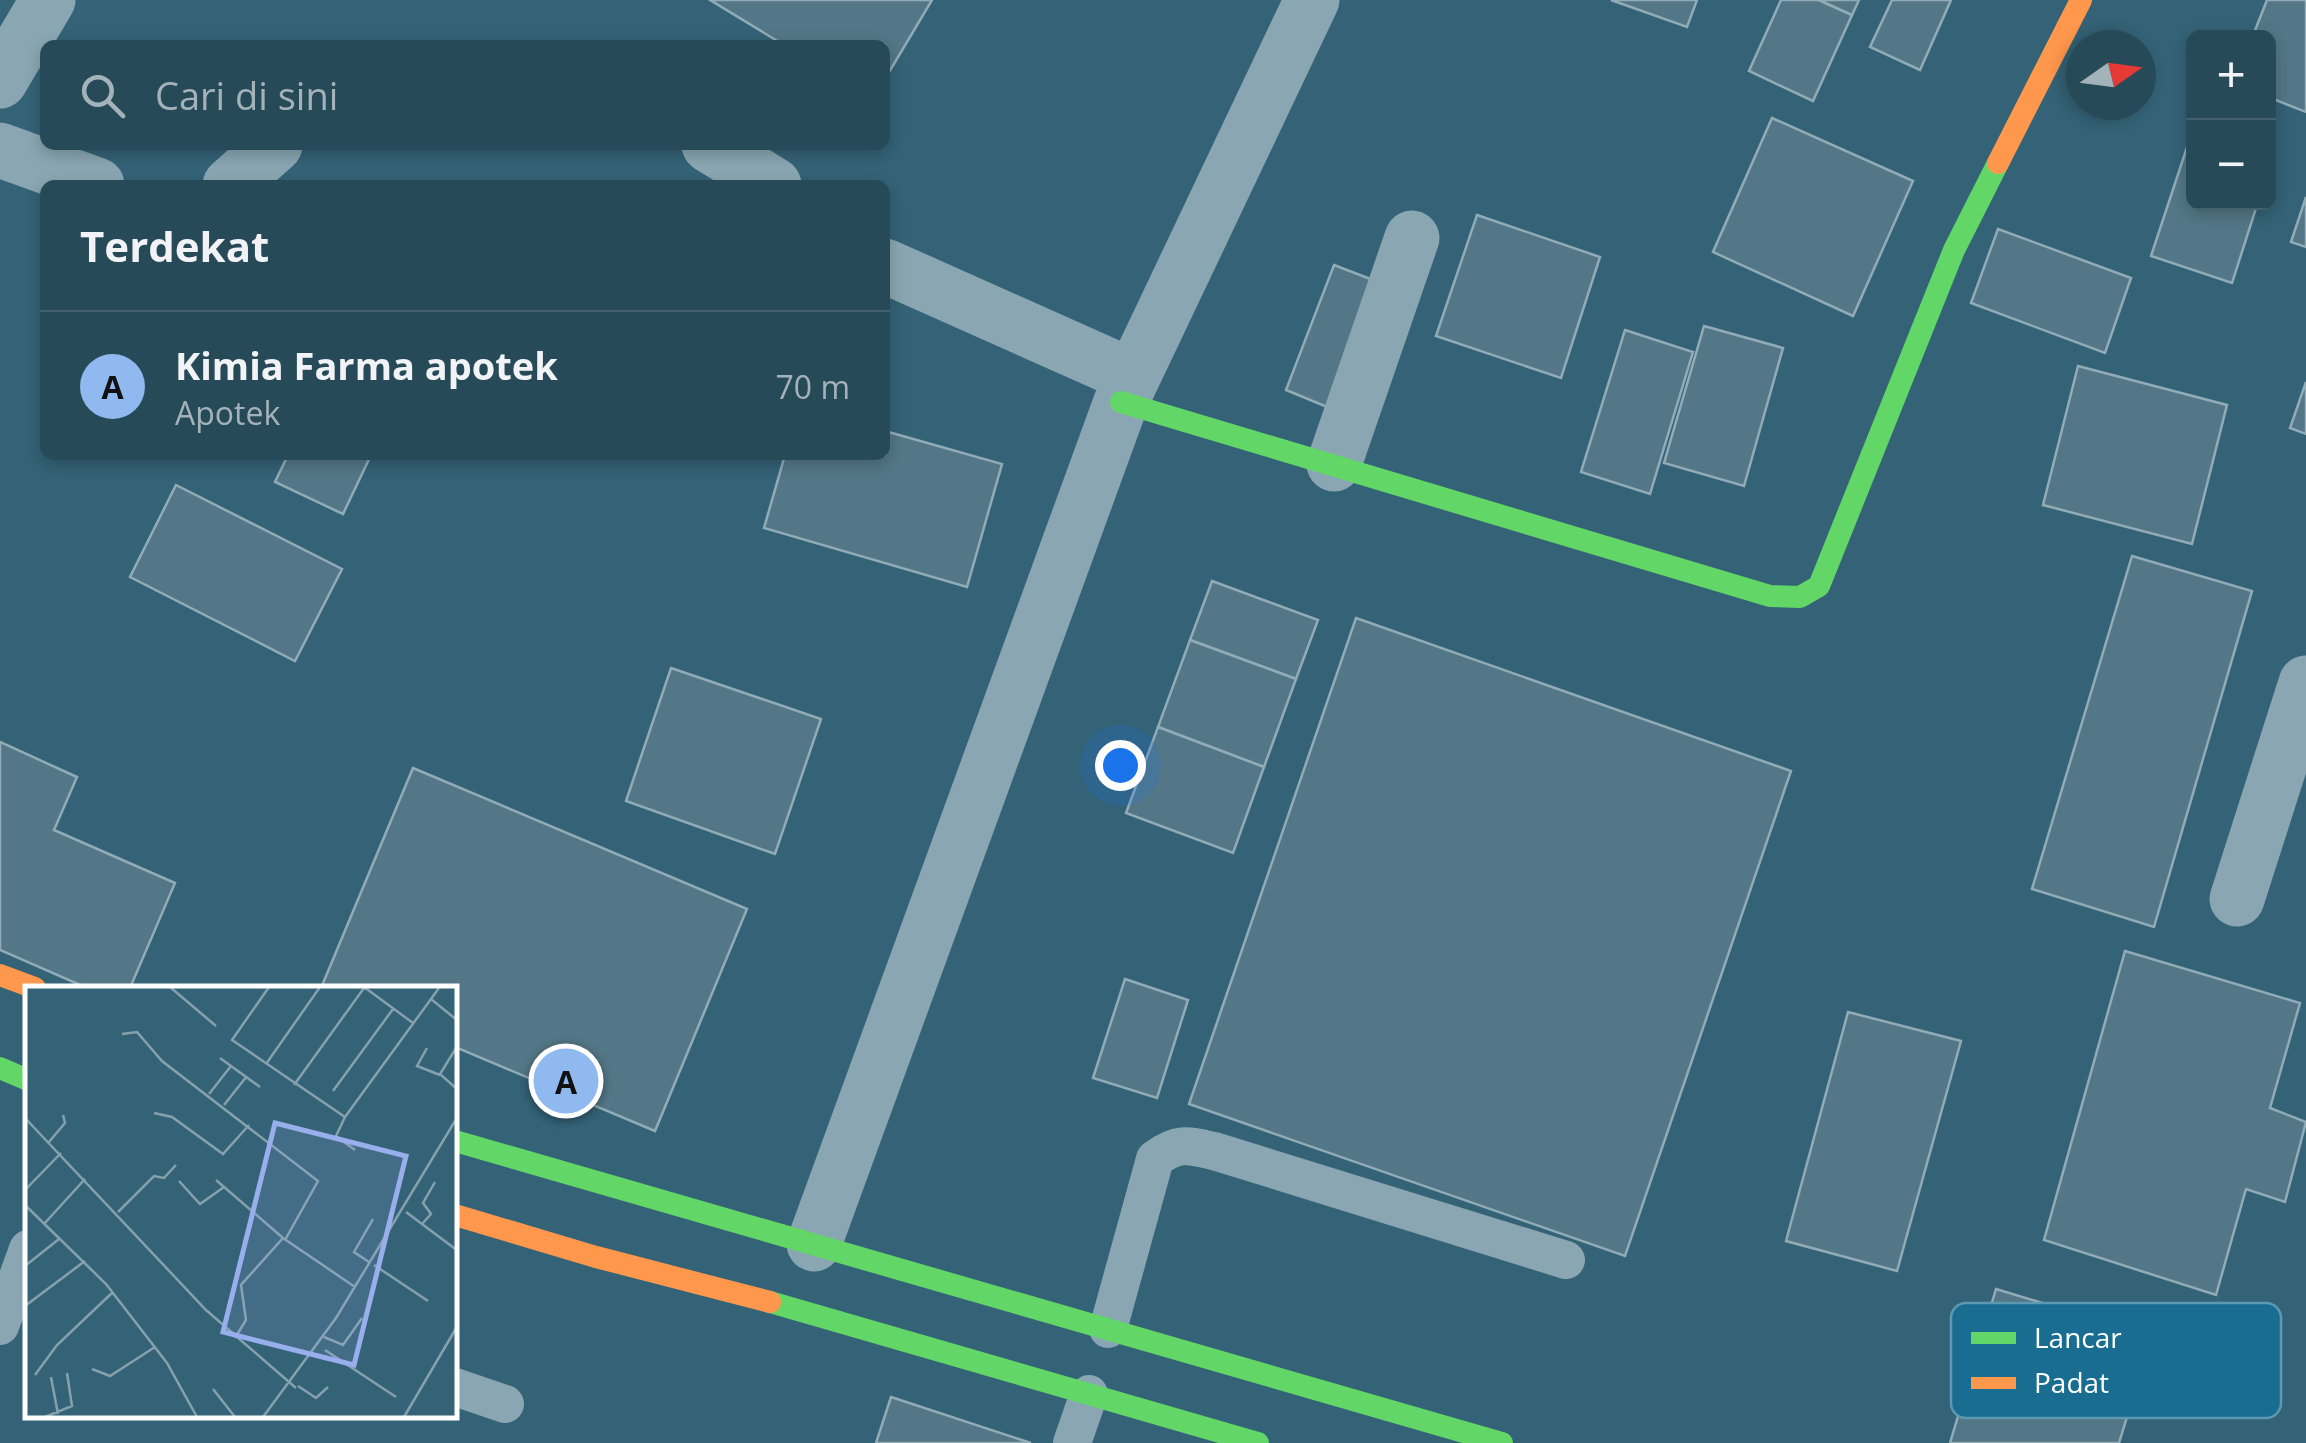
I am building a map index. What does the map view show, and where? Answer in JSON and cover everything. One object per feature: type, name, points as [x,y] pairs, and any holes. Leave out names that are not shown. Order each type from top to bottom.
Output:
[{"type":"main road","points":[[1126,389],[1334,464],[1770,596],[1800,598],[1819,586],[1954,250],[2081,0]]},
{"type":"main road","points":[[0,975],[30,986]]},
{"type":"main road","points":[[0,1068],[25,1079]]},
{"type":"main road","points":[[458,1142],[1502,1443]]},
{"type":"main road","points":[[458,1216],[1258,1443]]},
{"type":"street","points":[[0,81],[48,0]]},
{"type":"street","points":[[814,1244],[1126,389],[1312,0]]},
{"type":"street","points":[[0,150],[83,180]]},
{"type":"street","points":[[236,180],[269,150]]},
{"type":"street","points":[[718,150],[766,180]]},
{"type":"street","points":[[1334,464],[1412,238]]},
{"type":"street","points":[[890,269],[1126,389]]},
{"type":"street","points":[[2237,899],[2306,682]]},
{"type":"lane","points":[[1108,1329],[1155,1159],[1171,1146],[1214,1150],[1566,1260]]},
{"type":"lane","points":[[0,1326],[25,1258]]},
{"type":"lane","points":[[458,1388],[504,1404]]},
{"type":"lane","points":[[1072,1443],[1090,1394]]},
{"type":"building","points":[[710,0],[932,0],[890,71],[890,40],[776,40]]},
{"type":"building","points":[[1611,0],[1697,0],[1687,27]]},
{"type":"building","points":[[1781,0],[1819,0],[1852,15],[1813,101],[1749,71]]},
{"type":"building","points":[[1819,0],[1859,0],[1852,15]]},
{"type":"building","points":[[1892,0],[1951,0],[1920,70],[1870,47]]},
{"type":"building","points":[[2267,0],[2306,0],[2306,112],[2276,100],[2276,30],[2255,30]]},
{"type":"building","points":[[1772,118],[1913,181],[1853,316],[1713,252]]},
{"type":"building","points":[[2186,150],[2186,210],[2255,210],[2232,283],[2151,256]]},
{"type":"building","points":[[2306,197],[2306,247],[2291,242]]},
{"type":"building","points":[[1477,215],[1600,257],[1561,378],[1436,336]]},
{"type":"building","points":[[1998,229],[2131,278],[2105,353],[1971,303]]},
{"type":"building","points":[[1334,265],[1386,285],[1337,411],[1286,390]]},
{"type":"building","points":[[1704,326],[1783,348],[1744,486],[1664,463]]},
{"type":"building","points":[[1625,330],[1693,352],[1650,494],[1581,472]]},
{"type":"building","points":[[2078,366],[2227,405],[2192,544],[2043,505]]},
{"type":"building","points":[[2306,382],[2306,434],[2290,428]]},
{"type":"building","points":[[890,432],[1002,464],[967,587],[764,528],[784,460],[890,460]]},
{"type":"building","points":[[286,460],[369,460],[343,514],[275,482]]},
{"type":"building","points":[[176,485],[342,569],[295,661],[130,577]]},
{"type":"building","points":[[2132,556],[2252,591],[2154,927],[2032,889]]},
{"type":"building","points":[[1212,581],[1318,620],[1296,679],[1190,640]]},
{"type":"building","points":[[1356,618],[1791,771],[1625,1256],[1189,1104]]},
{"type":"building","points":[[1190,640],[1296,679],[1264,767],[1158,727]]},
{"type":"building","points":[[671,668],[821,719],[775,854],[626,801]]},
{"type":"building","points":[[1158,727],[1264,767],[1233,853],[1126,813]]},
{"type":"building","points":[[0,742],[77,777],[54,830],[175,883],[131,986],[82,986],[0,950]]},
{"type":"building","points":[[413,768],[747,909],[655,1131],[458,1048],[458,986],[322,986]]},
{"type":"building","points":[[2125,951],[2300,1003],[2270,1108],[2306,1122],[2285,1202],[2246,1189],[2216,1295],[2044,1240]]},
{"type":"building","points":[[1125,979],[1188,1000],[1157,1098],[1093,1078]]},
{"type":"building","points":[[1848,1012],[1961,1041],[1897,1271],[1786,1241]]},
{"type":"building","points":[[1996,1289],[2042,1303],[1992,1303]]},
{"type":"building","points":[[891,1397],[1031,1443],[876,1443]]},
{"type":"building","points":[[1957,1418],[2127,1418],[2119,1443],[1950,1443]]},
{"type":"traffic: fast","points":[[1121,402],[1770,596],[1800,597],[1819,586],[1954,250],[1998,163]]},
{"type":"traffic: fast","points":[[0,1068],[25,1079]]},
{"type":"traffic: fast","points":[[458,1142],[1502,1443]]},
{"type":"traffic: fast","points":[[770,1302],[1258,1443]]},
{"type":"traffic: slow","points":[[1998,163],[2081,0]]},
{"type":"traffic: slow","points":[[0,975],[30,986]]},
{"type":"traffic: slow","points":[[458,1216],[770,1302]]},
{"type":"place","name":"Kimia Farma apotek","points":[[566,1081]]}]
